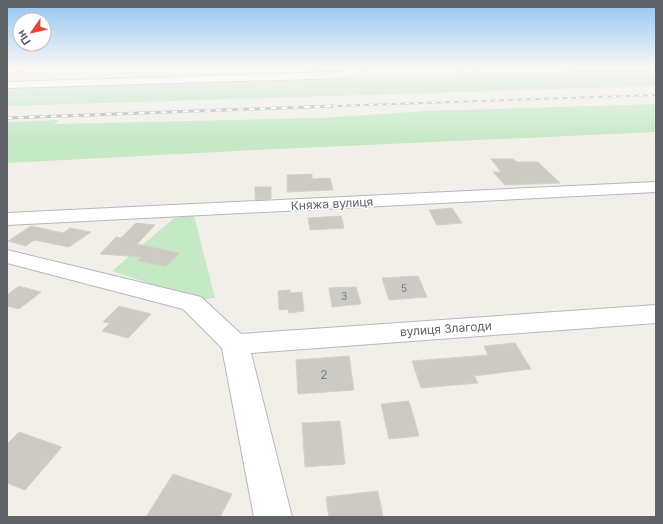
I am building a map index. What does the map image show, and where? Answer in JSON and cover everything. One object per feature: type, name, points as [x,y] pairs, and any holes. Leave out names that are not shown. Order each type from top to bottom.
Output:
[{"type":"street","name":"Княжа вулиця","points":[[7,219],[656,187]]},
{"type":"street","points":[[7,256],[192,303],[235,344],[273,517]]},
{"type":"street","name":"вулиця Злагоди","points":[[235,344],[656,314]]},
{"type":"green space","points":[[7,92],[447,92],[7,106]]},
{"type":"green space","points":[[656,104],[656,132],[7,163],[7,122],[59,120],[54,124],[322,118],[426,111]]},
{"type":"green space","points":[[194,216],[215,298],[199,300],[112,271],[174,218]]},
{"type":"building","points":[[491,159],[513,159],[517,162],[538,162],[560,183],[505,185],[493,172],[501,172]]},
{"type":"building","points":[[312,174],[312,179],[330,178],[333,190],[287,192],[287,175]]},
{"type":"building","points":[[255,187],[271,187],[271,199],[255,200]]},
{"type":"building","points":[[452,208],[462,223],[437,225],[429,210]]},
{"type":"building","points":[[341,216],[344,228],[310,230],[308,218]]},
{"type":"building","points":[[136,223],[155,225],[137,244],[180,253],[166,266],[138,261],[142,257],[100,254],[116,237],[121,238]]},
{"type":"building","points":[[31,226],[63,233],[70,228],[91,232],[69,247],[34,240],[26,246],[8,241]]},
{"type":"building","points":[[418,276],[427,297],[389,300],[382,278]]},
{"type":"building","points":[[19,286],[41,292],[19,309],[7,306],[7,295]]},
{"type":"building","points":[[356,287],[361,304],[332,307],[329,288]]},
{"type":"building","points":[[290,290],[290,293],[302,292],[304,311],[289,313],[288,309],[279,310],[278,291]]},
{"type":"building","points":[[119,306],[151,314],[128,338],[102,331],[110,323],[103,322]]},
{"type":"building","points":[[515,343],[531,369],[474,376],[478,383],[421,388],[412,361],[488,355],[484,346]]},
{"type":"building","points":[[349,356],[354,390],[298,394],[296,360]]},
{"type":"building","points":[[409,401],[419,436],[389,439],[381,404]]},
{"type":"building","points":[[340,421],[345,464],[305,467],[302,423]]},
{"type":"building","points":[[19,432],[62,447],[25,490],[7,483],[7,444]]},
{"type":"building","points":[[173,474],[232,494],[220,517],[146,517]]},
{"type":"building","points":[[378,491],[383,517],[329,517],[326,497]]},
{"type":"railway","points":[[317,107],[656,95]]},
{"type":"railway","points":[[317,107],[334,106]]},
{"type":"railway","points":[[306,107],[317,107]]},
{"type":"railway","points":[[7,118],[317,107]]}]
